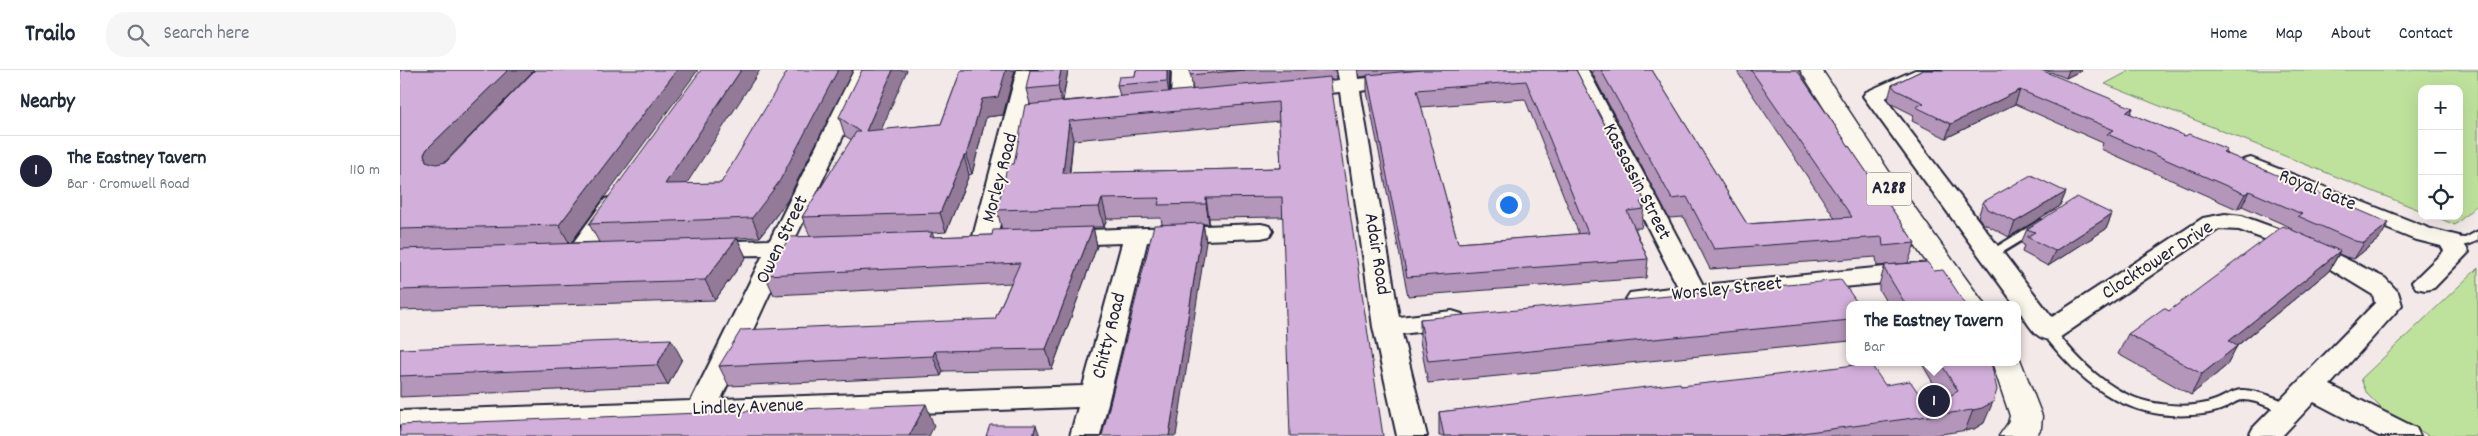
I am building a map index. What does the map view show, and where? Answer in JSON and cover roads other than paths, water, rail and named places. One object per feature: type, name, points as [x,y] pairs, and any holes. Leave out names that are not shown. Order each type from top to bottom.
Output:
[{"type":"main road","name":"A288","points":[[1811,70],[1884,182],[1968,301]]},
{"type":"main road","points":[[2008,366],[2026,416],[2024,428],[2016,436]]},
{"type":"street","name":"Owen Street","points":[[701,410],[864,70]]},
{"type":"street","name":"Morley Road","points":[[984,240],[1017,116],[1027,70]]},
{"type":"street","points":[[1180,100],[1182,70]]},
{"type":"street","name":"Kassassin Street","points":[[1578,70],[1694,293]]},
{"type":"street","points":[[1931,70],[1873,96],[2049,332]]},
{"type":"street","points":[[1275,92],[1348,78],[1417,79]]},
{"type":"street","name":"Adair Road","points":[[1348,78],[1387,327],[1412,436]]},
{"type":"street","points":[[1017,116],[1075,110]]},
{"type":"street","name":"Royal Gate","points":[[2232,157],[2422,234],[2450,241]]},
{"type":"street","points":[[607,251],[569,252],[624,188]]},
{"type":"street","name":"Clocktower Drive","points":[[2049,332],[2212,223],[2226,221],[2246,224],[2367,278],[2385,291],[2389,304],[2311,388]]},
{"type":"street","points":[[1041,239],[1261,231]]},
{"type":"street","name":"Chitty Road","points":[[1085,436],[1136,236]]},
{"type":"street","points":[[2425,282],[2457,252],[2450,241]]},
{"type":"street","points":[[684,250],[838,246]]},
{"type":"street","name":"Worsley Street","points":[[1615,302],[1947,269]]},
{"type":"street","points":[[1387,327],[1476,317]]},
{"type":"street","points":[[2264,436],[2311,388],[2405,436]]},
{"type":"street","name":"Lindley Avenue","points":[[400,422],[1095,396]]},
{"type":"lane","points":[[1991,254],[2047,220]]},
{"type":"lane","points":[[2450,241],[2467,242],[2478,235]]},
{"type":"lane","points":[[2049,332],[2068,357],[2085,373],[2112,393],[2141,407],[2186,410],[2216,406],[2229,399],[2243,395],[2290,410]]},
{"type":"place","name":"The Eastney Tavern","points":[[1934,401]]}]
